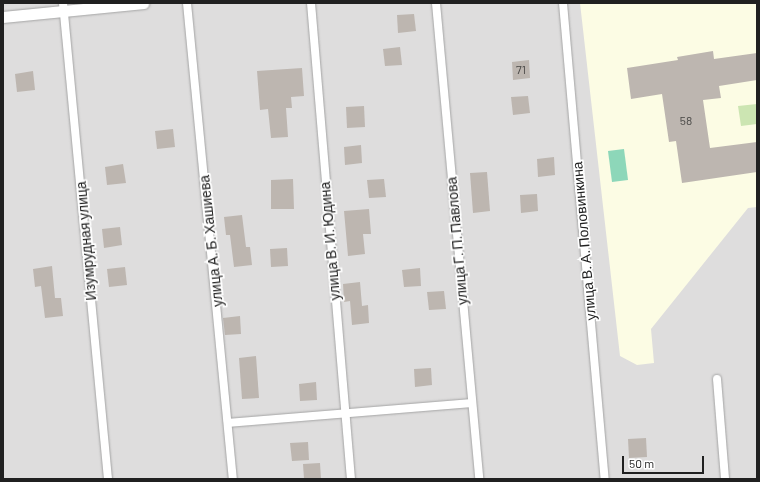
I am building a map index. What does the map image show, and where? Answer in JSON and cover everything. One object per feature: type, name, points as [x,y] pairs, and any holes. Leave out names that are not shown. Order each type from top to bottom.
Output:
[{"type":"street","points":[[3,17],[63,6],[143,3]]},
{"type":"street","name":"улица А. Б. Хашиева","points":[[187,3],[233,479]]},
{"type":"street","name":"улица В. И. Юдина","points":[[310,3],[327,213],[352,479]]},
{"type":"street","name":"улица Г. П. Павлова","points":[[436,3],[479,479]]},
{"type":"street","name":"улица В. А. Половинкина","points":[[563,3],[605,479]]},
{"type":"street","name":"Изумрудная улица","points":[[63,6],[108,479]]},
{"type":"street","points":[[717,379],[725,479]]},
{"type":"street","points":[[228,423],[471,403]]},
{"type":"shaded area","points":[[3,3],[757,3],[757,479],[3,479]]},
{"type":"shaded area","points":[[580,3],[757,3],[757,207],[748,208],[651,329],[654,363],[637,365],[620,356]]},
{"type":"green space","points":[[757,104],[757,124],[741,126],[738,106]]},
{"type":"green space","points":[[624,149],[628,180],[612,182],[608,151]]},
{"type":"building","points":[[414,14],[416,31],[398,33],[397,15]]},
{"type":"building","points":[[400,47],[402,65],[385,66],[383,49]]},
{"type":"building","points":[[713,51],[714,59],[757,53],[757,80],[719,86],[721,98],[703,100],[710,148],[757,142],[757,172],[682,183],[676,141],[669,142],[662,94],[631,99],[627,68],[678,60],[677,57]]},
{"type":"building","points":[[529,60],[530,78],[513,80],[512,62]]},
{"type":"building","points":[[302,68],[304,96],[291,97],[292,108],[286,108],[288,137],[271,138],[268,109],[260,110],[257,71]]},
{"type":"building","points":[[33,71],[35,90],[17,92],[15,74]]},
{"type":"building","points":[[528,96],[530,113],[513,115],[511,97]]},
{"type":"building","points":[[364,106],[365,127],[347,128],[346,107]]},
{"type":"building","points":[[173,129],[175,147],[157,149],[155,131]]},
{"type":"building","points":[[361,145],[362,163],[345,165],[344,147]]},
{"type":"building","points":[[554,157],[555,175],[538,177],[537,159]]},
{"type":"building","points":[[123,164],[126,183],[107,185],[105,167]]},
{"type":"building","points":[[487,172],[490,211],[473,213],[470,173]]},
{"type":"building","points":[[293,179],[294,209],[271,209],[271,180]]},
{"type":"building","points":[[384,179],[386,197],[369,198],[367,180]]},
{"type":"building","points":[[537,194],[538,211],[521,213],[520,195]]},
{"type":"building","points":[[369,209],[371,234],[363,234],[365,254],[348,256],[344,211]]},
{"type":"building","points":[[242,215],[246,247],[250,247],[252,265],[234,267],[230,235],[226,235],[224,217]]},
{"type":"building","points":[[120,227],[122,245],[104,248],[102,229]]},
{"type":"building","points":[[287,248],[288,266],[271,267],[270,249]]},
{"type":"building","points":[[52,266],[55,298],[61,298],[63,316],[45,318],[41,286],[35,287],[33,269]]},
{"type":"building","points":[[125,267],[127,285],[109,287],[107,269]]},
{"type":"building","points":[[420,268],[421,286],[404,287],[402,270]]},
{"type":"building","points":[[360,282],[362,306],[368,305],[369,323],[352,325],[350,301],[344,302],[343,284]]},
{"type":"building","points":[[444,291],[446,309],[429,310],[427,292]]},
{"type":"building","points":[[240,316],[241,334],[225,335],[223,318]]},
{"type":"building","points":[[256,356],[259,398],[242,399],[239,358]]},
{"type":"building","points":[[431,368],[432,385],[415,387],[414,369]]},
{"type":"building","points":[[316,382],[317,400],[300,401],[299,384]]},
{"type":"building","points":[[646,438],[647,457],[629,458],[628,439]]},
{"type":"building","points":[[308,442],[309,460],[292,461],[290,443]]},
{"type":"building","points":[[320,463],[321,479],[304,479],[303,464]]}]
